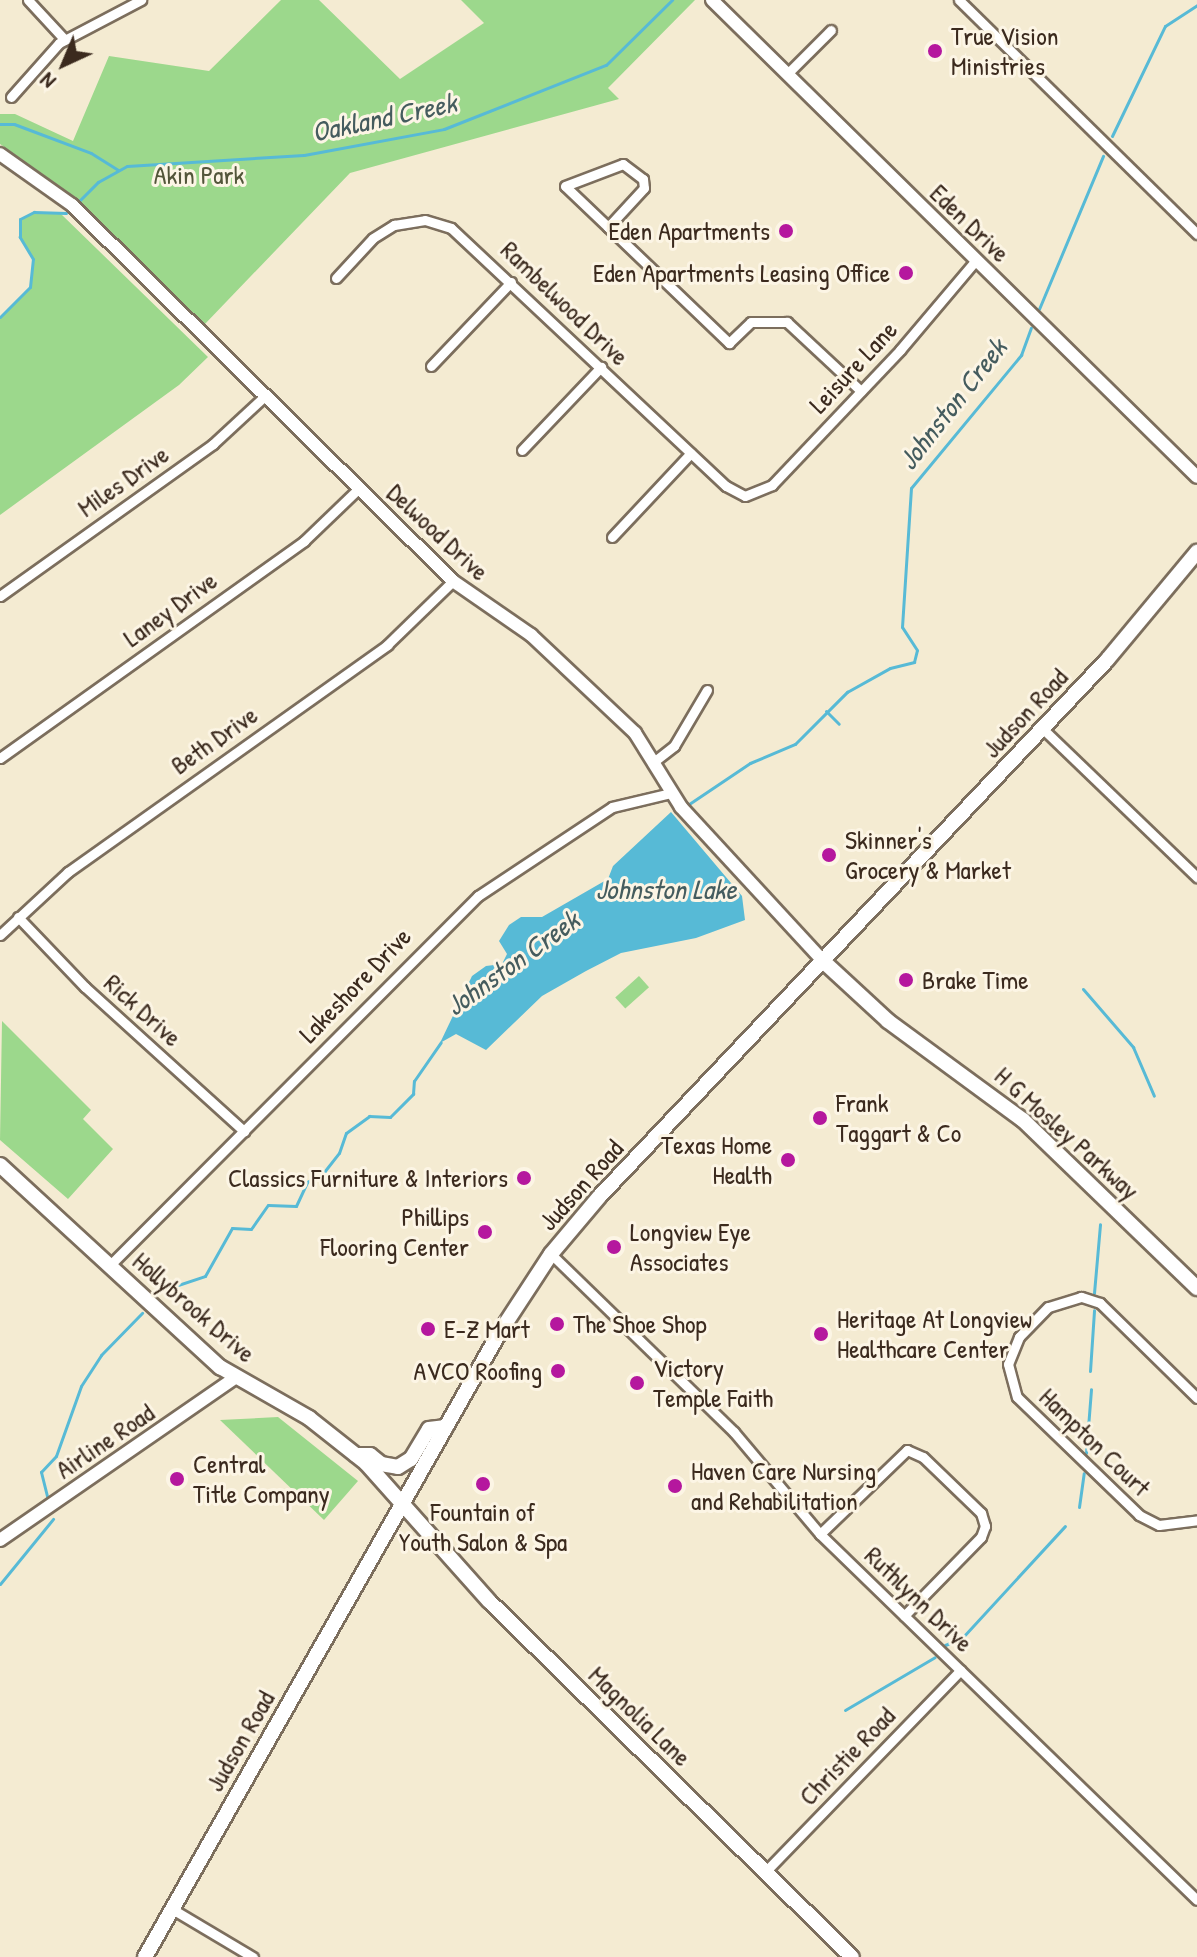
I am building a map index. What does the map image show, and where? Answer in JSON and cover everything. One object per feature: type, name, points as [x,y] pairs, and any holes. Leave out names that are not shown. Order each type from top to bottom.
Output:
[{"type":"main road","name":"Judson Road","points":[[145,1957],[446,1427],[551,1254],[1043,729],[1197,552]]},
{"type":"main road","name":"H G Mosley Parkway","points":[[823,961],[888,1021],[1023,1120],[1197,1288]]},
{"type":"main road","name":"Hollybrook Drive","points":[[0,1165],[235,1378],[300,1412],[356,1455],[403,1502]]},
{"type":"main road","points":[[356,1455],[370,1455],[381,1464],[398,1467],[411,1459],[429,1429],[446,1427]]},
{"type":"main road","name":"Magnolia Lane","points":[[403,1502],[489,1601],[852,1957]]},
{"type":"street","points":[[28,0],[65,40]]},
{"type":"street","points":[[11,97],[65,40],[141,0]]},
{"type":"street","name":"Eden Drive","points":[[712,0],[1197,477]]},
{"type":"street","points":[[959,0],[1197,234]]},
{"type":"street","points":[[787,74],[831,30]]},
{"type":"street","name":"Delwood Drive","points":[[0,154],[72,205],[453,581],[538,641],[635,733],[656,760],[671,793],[823,961]]},
{"type":"street","points":[[608,227],[644,188],[643,179],[627,164],[565,186],[729,343],[751,322],[787,322],[861,391]]},
{"type":"street","name":"Rambelwood Drive","points":[[336,278],[379,233],[419,220],[457,232],[732,491],[754,495]]},
{"type":"street","name":"Leisure Lane","points":[[754,495],[772,485],[861,391],[976,260]]},
{"type":"street","points":[[431,366],[511,282]]},
{"type":"street","points":[[522,450],[601,367]]},
{"type":"street","name":"Miles Drive","points":[[0,596],[213,444],[266,395]]},
{"type":"street","points":[[612,537],[691,453]]},
{"type":"street","name":"Laney Drive","points":[[0,758],[304,541],[359,488]]},
{"type":"street","name":"Beth Drive","points":[[0,935],[68,872],[387,645],[453,581]]},
{"type":"street","points":[[656,760],[674,746],[707,690]]},
{"type":"street","points":[[1043,729],[1197,877]]},
{"type":"street","name":"Lakeshore Drive","points":[[109,1266],[435,935],[496,881],[612,807],[671,793]]},
{"type":"street","name":"Rick Drive","points":[[18,917],[85,987],[244,1131]]},
{"type":"street","name":"Ruthlynn Drive","points":[[551,1254],[734,1432],[820,1534],[1197,1900]]},
{"type":"street","name":"Hampton Court","points":[[1197,1398],[1104,1307],[1089,1299],[1068,1298],[1048,1307],[1019,1337],[1009,1360],[1009,1380],[1017,1397],[1139,1515],[1159,1525],[1197,1520]]},
{"type":"street","name":"Airline Road","points":[[0,1540],[235,1378]]},
{"type":"street","points":[[820,1534],[907,1450],[923,1457],[984,1517],[983,1534],[904,1616]]},
{"type":"street","name":"Christie Road","points":[[765,1872],[961,1670]]},
{"type":"street","points":[[172,1909],[253,1957]]},
{"type":"green space","name":"Akin Park","points":[[281,0],[319,0],[400,79],[484,23],[461,0],[695,0],[608,88],[619,99],[350,173],[204,325],[69,193],[0,144],[0,114],[15,114],[73,141],[109,56],[209,71]]},
{"type":"green space","points":[[34,212],[61,214],[208,357],[179,385],[0,515],[0,317],[30,287],[33,259],[20,237],[20,219]]},
{"type":"green space","points":[[639,976],[649,987],[625,1009],[615,997]]},
{"type":"green space","points":[[2,1021],[91,1110],[83,1119],[113,1149],[68,1199],[0,1140]]},
{"type":"green space","points":[[278,1417],[358,1481],[324,1520],[220,1420]]},
{"type":"water","name":"Johnston Lake","points":[[671,812],[742,896],[745,920],[696,938],[621,953],[542,996],[486,1050],[456,1034],[440,1043],[472,976],[486,966],[502,964],[507,954],[499,941],[509,925],[521,917],[542,917],[608,879],[613,866]]},
{"type":"waterway","name":"Oakland Creek","points":[[79,201],[98,182],[127,166],[304,155],[444,129],[606,65],[672,0]]},
{"type":"waterway","name":"Johnston Creek","points":[[1112,136],[1165,26],[1197,5]]},
{"type":"waterway","points":[[0,124],[14,124],[91,153],[118,170]]},
{"type":"waterway","name":"Johnston Creek","points":[[1039,309],[1103,156]]},
{"type":"waterway","name":"Oakland Creek","points":[[0,317],[30,287],[33,259],[20,237],[20,219],[34,212],[66,213]]},
{"type":"waterway","name":"Johnston Creek","points":[[689,804],[750,763],[795,744],[847,692],[890,668],[914,662],[917,650],[902,627],[911,488],[1021,355],[1031,328]]},
{"type":"waterway","points":[[826,711],[839,724]]},
{"type":"waterway","points":[[1083,989],[1133,1047],[1154,1096]]},
{"type":"waterway","name":"Johnston Creek","points":[[163,1290],[205,1276],[232,1228],[251,1229],[268,1205],[296,1206],[307,1182],[324,1172],[339,1153],[346,1133],[369,1116],[390,1117],[413,1094],[414,1081],[441,1042]]},
{"type":"waterway","points":[[1094,1293],[1100,1224]]},
{"type":"waterway","points":[[1090,1371],[1094,1310]]},
{"type":"waterway","name":"Johnston Creek","points":[[47,1496],[41,1472],[56,1456],[81,1386],[101,1355],[142,1313]]},
{"type":"waterway","points":[[1086,1453],[1091,1389]]},
{"type":"waterway","points":[[1079,1507],[1084,1473]]},
{"type":"waterway","name":"Johnston Creek","points":[[0,1584],[53,1519]]},
{"type":"waterway","points":[[945,1645],[962,1638],[1065,1526]]},
{"type":"waterway","points":[[845,1710],[935,1657]]},
{"type":"place","name":"True Vision Ministries","points":[[935,51]]},
{"type":"place","name":"Eden Apartments","points":[[786,231]]},
{"type":"place","name":"Eden Apartments Leasing Office","points":[[906,273]]},
{"type":"place","name":"Skinner's Grocery & Market","points":[[829,855]]},
{"type":"place","name":"Brake Time","points":[[906,980]]},
{"type":"place","name":"Frank Taggart & Co","points":[[820,1118]]},
{"type":"place","name":"Texas Home Health","points":[[788,1160]]},
{"type":"place","name":"Classics Furniture & Interiors","points":[[524,1178]]},
{"type":"place","name":"Phillips Flooring Center","points":[[485,1232]]},
{"type":"place","name":"Longview Eye Associates","points":[[614,1247]]},
{"type":"place","name":"The Shoe Shop","points":[[557,1324]]},
{"type":"place","name":"E-Z Mart","points":[[428,1329]]},
{"type":"place","name":"Heritage At Longview Healthcare Center","points":[[821,1334]]},
{"type":"place","name":"AVCO Roofing","points":[[558,1371]]},
{"type":"place","name":"Victory Temple Faith","points":[[637,1383]]},
{"type":"place","name":"Central Title Company","points":[[177,1479]]},
{"type":"place","name":"Fountain of Youth Salon & Spa","points":[[483,1484]]},
{"type":"place","name":"Haven Care Nursing and Rehabilitation","points":[[675,1486]]}]
